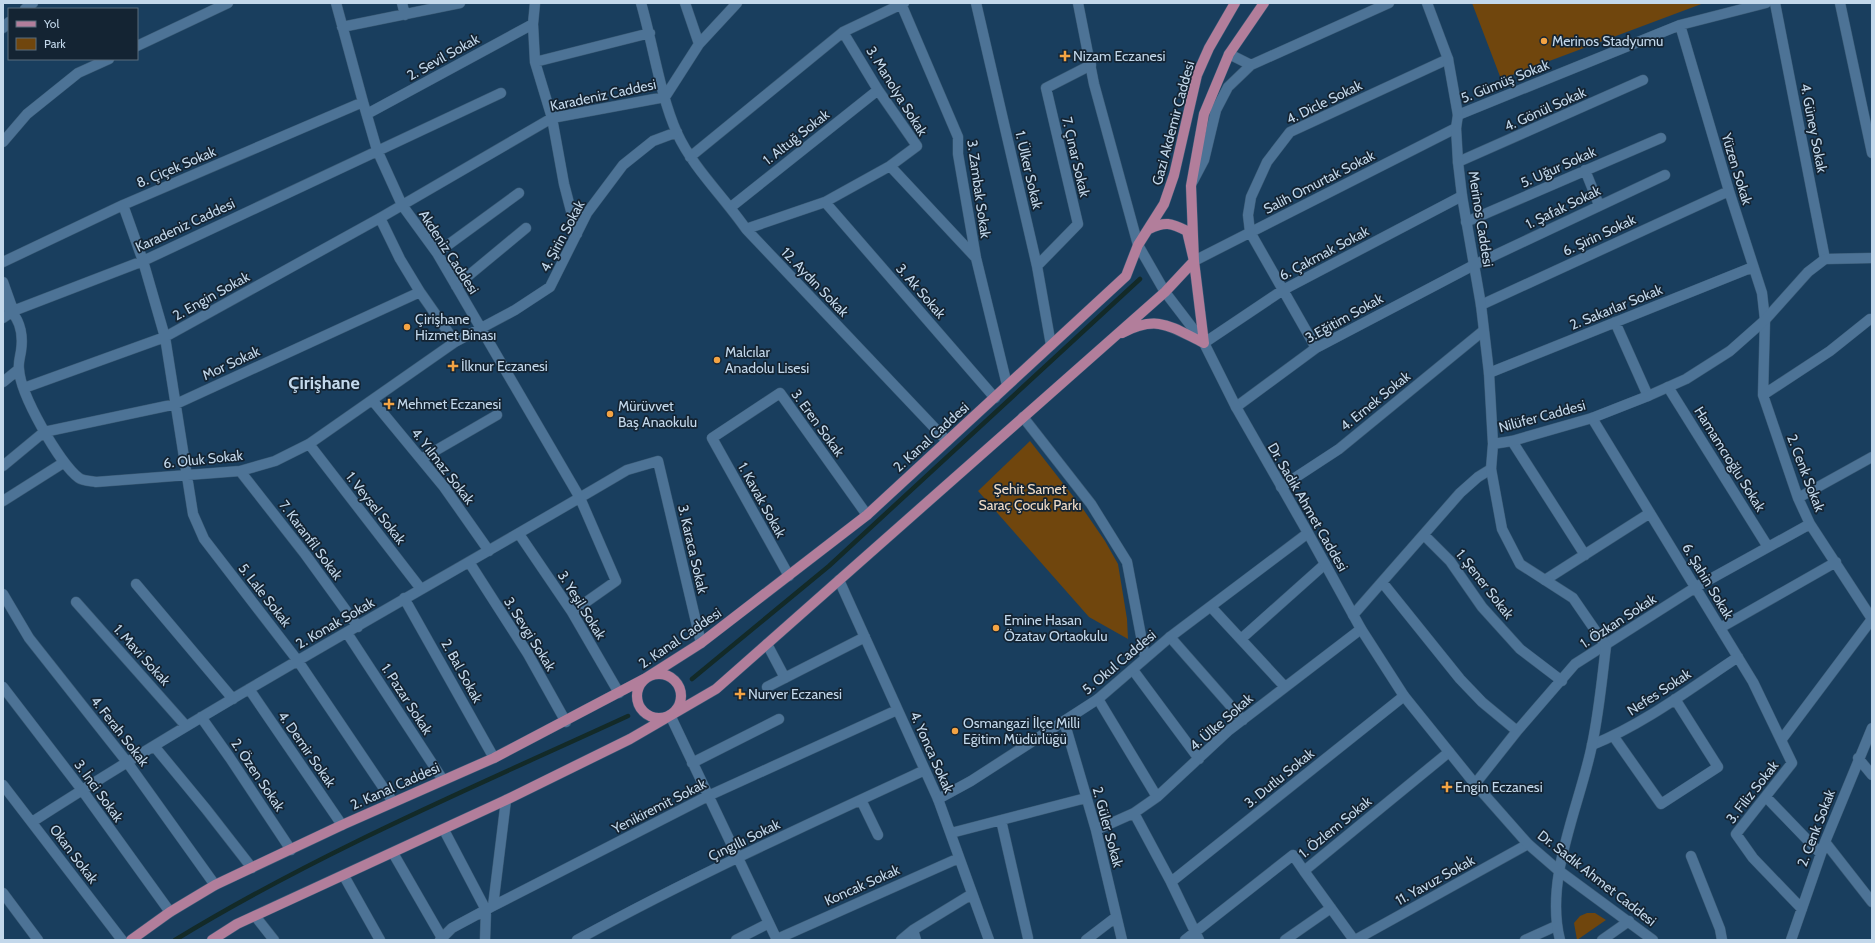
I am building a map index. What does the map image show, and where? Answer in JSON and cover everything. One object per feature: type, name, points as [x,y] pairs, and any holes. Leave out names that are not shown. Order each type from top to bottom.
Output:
[{"type":"main road","name":"Gazi Akdemir Caddesi","points":[[1148,229],[1164,204],[1174,175],[1197,75],[1209,48],[1235,3]]},
{"type":"main road","name":"Gazi Akdemir Caddesi","points":[[1194,261],[1191,186],[1204,114],[1229,54],[1264,3]]},
{"type":"main road","points":[[1148,229],[1160,223],[1175,224],[1187,231],[1194,261],[1204,343]]},
{"type":"main road","name":"2. Kanal Caddesi","points":[[131,940],[170,912],[215,885],[392,802],[494,758],[566,722],[646,678],[701,643],[867,515],[995,398],[1007,385],[1126,276],[1138,244],[1148,229]]},
{"type":"main road","points":[[212,940],[237,924],[444,830],[630,739],[716,689],[1110,339],[1165,292],[1194,261]]},
{"type":"main road","points":[[1110,339],[1130,328],[1146,323],[1160,322],[1204,343]]},
{"type":"main road","points":[[660,674],[667,675],[678,684],[681,698],[679,705],[670,715],[656,718],[649,716],[639,705],[638,690],[646,678],[660,674]]},
{"type":"street","points":[[138,46],[228,3]]},
{"type":"street","name":"Akdeniz Caddesi","points":[[336,3],[377,150],[402,205],[437,253],[580,498],[616,581],[572,612]]},
{"type":"street","points":[[402,3],[405,14]]},
{"type":"street","points":[[342,27],[460,3]]},
{"type":"street","points":[[535,3],[533,24],[535,62],[552,118],[564,184],[578,234]]},
{"type":"street","name":"12. Aydın Sokak","points":[[641,3],[650,33],[665,97],[677,132],[690,157],[730,207],[746,230],[947,441]]},
{"type":"street","points":[[685,3],[699,44]]},
{"type":"street","name":"Karadeniz Caddesi","points":[[402,205],[552,118],[665,97],[699,44],[737,3]]},
{"type":"street","name":"1. Ülker Sokak","points":[[976,3],[1037,266],[1051,345]]},
{"type":"street","name":"Dr. Sadık Ahmet Caddesi","points":[[1078,3],[1091,65],[1138,244],[1165,292],[1204,343],[1236,408],[1361,629],[1404,696],[1448,752],[1528,844],[1558,870],[1653,940]]},
{"type":"street","points":[[1191,186],[1204,160],[1216,110],[1228,87],[1251,65],[1389,3]]},
{"type":"street","name":"Merinos Caddesi","points":[[1427,3],[1448,59],[1458,115],[1456,128],[1458,162],[1466,222],[1481,305],[1489,374],[1493,444]]},
{"type":"street","name":"5. Gümüş Sokak","points":[[1458,115],[1680,25],[1766,3]]},
{"type":"street","name":"4. Güney Sokak","points":[[1775,3],[1825,259]]},
{"type":"street","points":[[1840,3],[1871,148]]},
{"type":"street","points":[[690,157],[843,32],[903,4]]},
{"type":"street","name":"3. Zambak Sokak","points":[[903,4],[958,137],[958,154],[976,258],[1007,385]]},
{"type":"street","name":"2. Sevil Sokak","points":[[367,114],[533,24]]},
{"type":"street","name":"Yüzen Sokak","points":[[1680,25],[1729,191],[1762,293],[1765,320]]},
{"type":"street","name":"3. Manolya Sokak","points":[[746,230],[825,202],[890,166],[917,146],[878,90],[843,32]]},
{"type":"street","points":[[535,62],[650,33]]},
{"type":"street","points":[[1229,54],[1251,65]]},
{"type":"street","name":"4. Dicle Sokak","points":[[1250,232],[1248,214],[1251,197],[1267,162],[1290,132],[1448,59]]},
{"type":"street","points":[[3,142],[27,114],[78,73],[106,60]]},
{"type":"street","name":"7. Çınar Sokak","points":[[1037,266],[1078,224],[1046,88],[1091,65]]},
{"type":"street","name":"4. Gönül Sokak","points":[[1458,162],[1643,80]]},
{"type":"street","name":"1. Altuğ Sokak","points":[[730,207],[878,90]]},
{"type":"street","name":"Karadeniz Caddesi","points":[[3,318],[13,311],[143,261],[501,92]]},
{"type":"street","name":"8. Çiçek Sokak","points":[[3,262],[123,205],[363,102]]},
{"type":"street","name":"Salih Omurtak Sokak","points":[[1194,261],[1456,128]]},
{"type":"street","name":"4. Şirin Sokak","points":[[481,329],[515,310],[550,287],[578,234],[587,213],[623,165],[653,141],[677,132]]},
{"type":"street","name":"5. Uğur Sokak","points":[[1466,222],[1661,138]]},
{"type":"street","points":[[890,166],[976,258]]},
{"type":"street","points":[[1585,170],[1600,205]]},
{"type":"street","name":"1. Şafak Sokak","points":[[1474,265],[1665,175]]},
{"type":"street","name":"6. Şirin Sokak","points":[[1481,305],[1729,191]]},
{"type":"street","points":[[437,253],[519,193]]},
{"type":"street","name":"6. Çakmak Sokak","points":[[1204,343],[1283,290],[1462,196]]},
{"type":"street","name":"3. Ak Sokak","points":[[825,202],[995,398]]},
{"type":"street","name":"5. Lale Sokak","points":[[123,205],[143,261],[165,337],[193,514],[204,539],[298,661],[392,802]]},
{"type":"street","name":"2. Engin Sokak","points":[[24,388],[165,337],[402,205]]},
{"type":"street","points":[[380,218],[400,259],[420,292],[455,342]]},
{"type":"street","points":[[456,286],[526,228]]},
{"type":"street","points":[[1250,232],[1316,348]]},
{"type":"street","points":[[1825,259],[1872,258]]},
{"type":"street","name":"Nilüfer Caddesi","points":[[1606,646],[1573,598],[1520,564],[1502,529],[1491,469],[1493,444],[1592,418],[1686,379],[1730,351],[1765,320],[1808,272],[1825,259]]},
{"type":"street","name":"3.Eğitim Sokak","points":[[1236,408],[1316,348],[1474,265]]},
{"type":"street","name":"2. Sakarlar Sokak","points":[[1489,374],[1753,267]]},
{"type":"street","points":[[3,282],[13,311],[20,324],[23,338],[19,369],[24,388],[44,432],[64,462],[3,501]]},
{"type":"street","name":"Mor Sokak","points":[[44,432],[176,404],[420,292]]},
{"type":"street","points":[[3,303],[13,311]]},
{"type":"street","points":[[1763,395],[1830,351],[1870,319]]},
{"type":"street","name":"2. Cenk Sokak","points":[[1765,320],[1763,395],[1798,498],[1810,524],[1872,619]]},
{"type":"street","points":[[1615,322],[1648,396]]},
{"type":"street","name":"6. Oluk Sokak","points":[[64,462],[80,479],[96,482],[240,472],[275,461],[309,444],[373,401],[455,342],[481,329]]},
{"type":"street","name":"4. Ernek Sokak","points":[[1281,487],[1339,448],[1483,331]]},
{"type":"street","points":[[3,382],[19,369]]},
{"type":"street","name":"Hamamcıoğlu Sokak","points":[[1668,387],[1768,547]]},
{"type":"street","name":"3. Eren Sokak","points":[[712,438],[780,393],[867,515]]},
{"type":"street","name":"4. Yılmaz Sokak","points":[[373,401],[444,488],[489,551]]},
{"type":"street","points":[[421,459],[497,414]]},
{"type":"street","points":[[1023,417],[1091,504],[1127,562],[1146,657]]},
{"type":"street","name":"6. Şahin Sokak","points":[[1592,418],[1753,682],[1782,739],[1792,763]]},
{"type":"street","points":[[3,466],[44,432]]},
{"type":"street","name":"1. Kavak Sokak","points":[[712,438],[789,576]]},
{"type":"street","points":[[1512,440],[1585,555]]},
{"type":"street","name":"1. Veysel Sokak","points":[[309,444],[421,589]]},
{"type":"street","points":[[1798,498],[1872,457]]},
{"type":"street","name":"2. Konak Sokak","points":[[32,822],[126,762],[249,689],[358,627],[404,598],[519,534],[628,470],[658,461]]},
{"type":"street","name":"3. Karaca Sokak","points":[[658,461],[701,643]]},
{"type":"street","points":[[1353,615],[1469,484],[1491,469]]},
{"type":"street","name":"7. Karanfil Sokak","points":[[240,472],[305,554],[358,627]]},
{"type":"street","points":[[1545,580],[1650,512]]},
{"type":"street","name":"1. Özkan Sokak","points":[[1475,784],[1517,731],[1562,681],[1575,664],[1606,646],[1696,587],[1810,524]]},
{"type":"street","name":"5. Okul Caddesi","points":[[938,799],[971,781],[1098,699],[1170,637],[1308,533]]},
{"type":"street","name":"3. Yeşil Sokak","points":[[519,534],[572,612],[619,693]]},
{"type":"street","name":"1. Şener Sokak","points":[[1424,535],[1450,561],[1482,607],[1520,649],[1562,681]]},
{"type":"street","name":"3. Sevgi Sokak","points":[[469,562],[528,654],[566,722]]},
{"type":"street","points":[[1720,628],[1836,562]]},
{"type":"street","points":[[1241,639],[1325,564]]},
{"type":"street","name":"4. Yonca Sokak","points":[[839,580],[938,799],[988,940]]},
{"type":"street","points":[[1382,582],[1460,679],[1482,702],[1517,731]]},
{"type":"street","points":[[136,584],[233,699]]},
{"type":"street","name":"4. Ferah Sokak","points":[[3,594],[29,638],[126,762],[215,885]]},
{"type":"street","name":"2. Bal Sokak","points":[[404,598],[494,758]]},
{"type":"street","name":"1. Mavi Sokak","points":[[76,602],[186,726]]},
{"type":"street","points":[[1211,606],[1285,687]]},
{"type":"street","points":[[1782,739],[1872,619]]},
{"type":"street","name":"4. Ülke Sokak","points":[[1096,830],[1134,813],[1157,797],[1243,720],[1361,629]]},
{"type":"street","name":"1. Pazar Sokak","points":[[347,633],[443,780]]},
{"type":"street","points":[[767,687],[865,637]]},
{"type":"street","points":[[1170,637],[1243,720]]},
{"type":"street","points":[[767,644],[785,678]]},
{"type":"street","points":[[1560,940],[1556,926],[1558,870],[1592,745],[1606,646]]},
{"type":"street","name":"Nefes Sokak","points":[[1592,745],[1614,737],[1676,699],[1738,657]]},
{"type":"street","points":[[1133,670],[1199,759]]},
{"type":"street","name":"3. İnci Sokak","points":[[3,687],[82,790],[170,912]]},
{"type":"street","name":"4. Demir Sokak","points":[[249,689],[342,825]]},
{"type":"street","name":"3. Dutlu Sokak","points":[[1171,882],[1404,696]]},
{"type":"street","points":[[1098,699],[1157,797]]},
{"type":"street","points":[[1614,737],[1661,804],[1718,767],[1676,699]]},
{"type":"street","name":"Yenikiremit Sokak","points":[[441,939],[452,928],[708,796],[897,710]]},
{"type":"street","points":[[670,715],[777,940]]},
{"type":"street","name":"2. Özen Sokak","points":[[201,718],[230,758],[290,850]]},
{"type":"street","points":[[692,763],[779,719]]},
{"type":"street","name":"2. Güler Sokak","points":[[1064,721],[1096,830],[1122,940]]},
{"type":"street","name":"2. Cenk Sokak","points":[[1791,940],[1825,842],[1858,758],[1872,728]]},
{"type":"street","points":[[154,746],[206,808],[252,868]]},
{"type":"street","name":"1. Özlem Sokak","points":[[1185,940],[1197,936],[1293,855],[1304,871],[1448,752]]},
{"type":"street","points":[[1858,758],[1872,775]]},
{"type":"street","name":"3. Filiz Sokak","points":[[1792,763],[1736,834],[1753,858],[1802,909]]},
{"type":"street","name":"Çıngıllı Sokak","points":[[577,940],[634,909],[738,858],[925,770]]},
{"type":"street","name":"Okan Sokak","points":[[3,785],[122,940]]},
{"type":"street","points":[[1766,797],[1821,854]]},
{"type":"street","points":[[951,833],[1086,798]]},
{"type":"street","points":[[485,940],[506,800]]},
{"type":"street","points":[[861,800],[878,835]]},
{"type":"street","points":[[1134,813],[1171,882],[1197,936]]},
{"type":"street","points":[[1001,820],[1028,938]]},
{"type":"street","points":[[444,830],[490,908]]},
{"type":"street","points":[[1825,842],[1872,902]]},
{"type":"street","name":"11. Yavuz Sokak","points":[[1354,940],[1528,844]]},
{"type":"street","points":[[393,853],[441,939]]},
{"type":"street","points":[[1691,856],[1720,929],[1722,940]]},
{"type":"street","name":"Koncak Sokak","points":[[777,940],[959,858]]},
{"type":"street","points":[[1304,871],[1354,940]]},
{"type":"street","points":[[344,876],[380,940]]},
{"type":"street","points":[[3,893],[38,940]]},
{"type":"street","points":[[901,940],[912,930],[972,894]]},
{"type":"street","points":[[1285,940],[1331,908]]},
{"type":"street","points":[[255,916],[274,940]]},
{"type":"street","points":[[1086,940],[1116,917]]},
{"type":"street","points":[[1602,940],[1629,921]]},
{"type":"street","points":[[736,940],[769,923]]},
{"type":"street","points":[[1525,940],[1556,926]]},
{"type":"street","points":[[912,930],[916,940]]},
{"type":"green space","name":"Merinos Stadyumu","points":[[1472,3],[1704,3],[1501,79]]},
{"type":"green space","name":"Şehit Samet Saraç Çocuk Parkı","points":[[1030,441],[1083,509],[1105,541],[1118,564],[1127,619],[1128,639],[1089,617],[978,491]]},
{"type":"green space","points":[[1587,913],[1595,913],[1606,920],[1577,940],[1574,923],[1580,916]]},
{"type":"waterway","points":[[692,679],[829,566],[1140,279]]},
{"type":"waterway","points":[[175,940],[285,878],[398,821],[628,716]]},
{"type":"place","name":"Merinos Stadyumu","points":[[1544,41]]},
{"type":"place","name":"Nizam Eczanesi","points":[[1065,56]]},
{"type":"place","name":"Çirişhane Hizmet Binası","points":[[407,327]]},
{"type":"place","name":"Malcılar Anadolu Lisesi","points":[[717,360]]},
{"type":"place","name":"İlknur Eczanesi","points":[[453,366]]},
{"type":"place","name":"Mehmet Eczanesi","points":[[389,404]]},
{"type":"place","name":"Mürüvvet Baş Anaokulu","points":[[610,414]]},
{"type":"place","name":"Emine Hasan Özatav Ortaokulu","points":[[996,628]]},
{"type":"place","name":"Nurver Eczanesi","points":[[740,694]]},
{"type":"place","name":"Osmangazi İlçe Milli Eğitim Müdürlüğü","points":[[955,731]]},
{"type":"place","name":"Engin Eczanesi","points":[[1447,787]]},
{"type":"district","name":"Çirişhane","points":[[324,383]]}]
